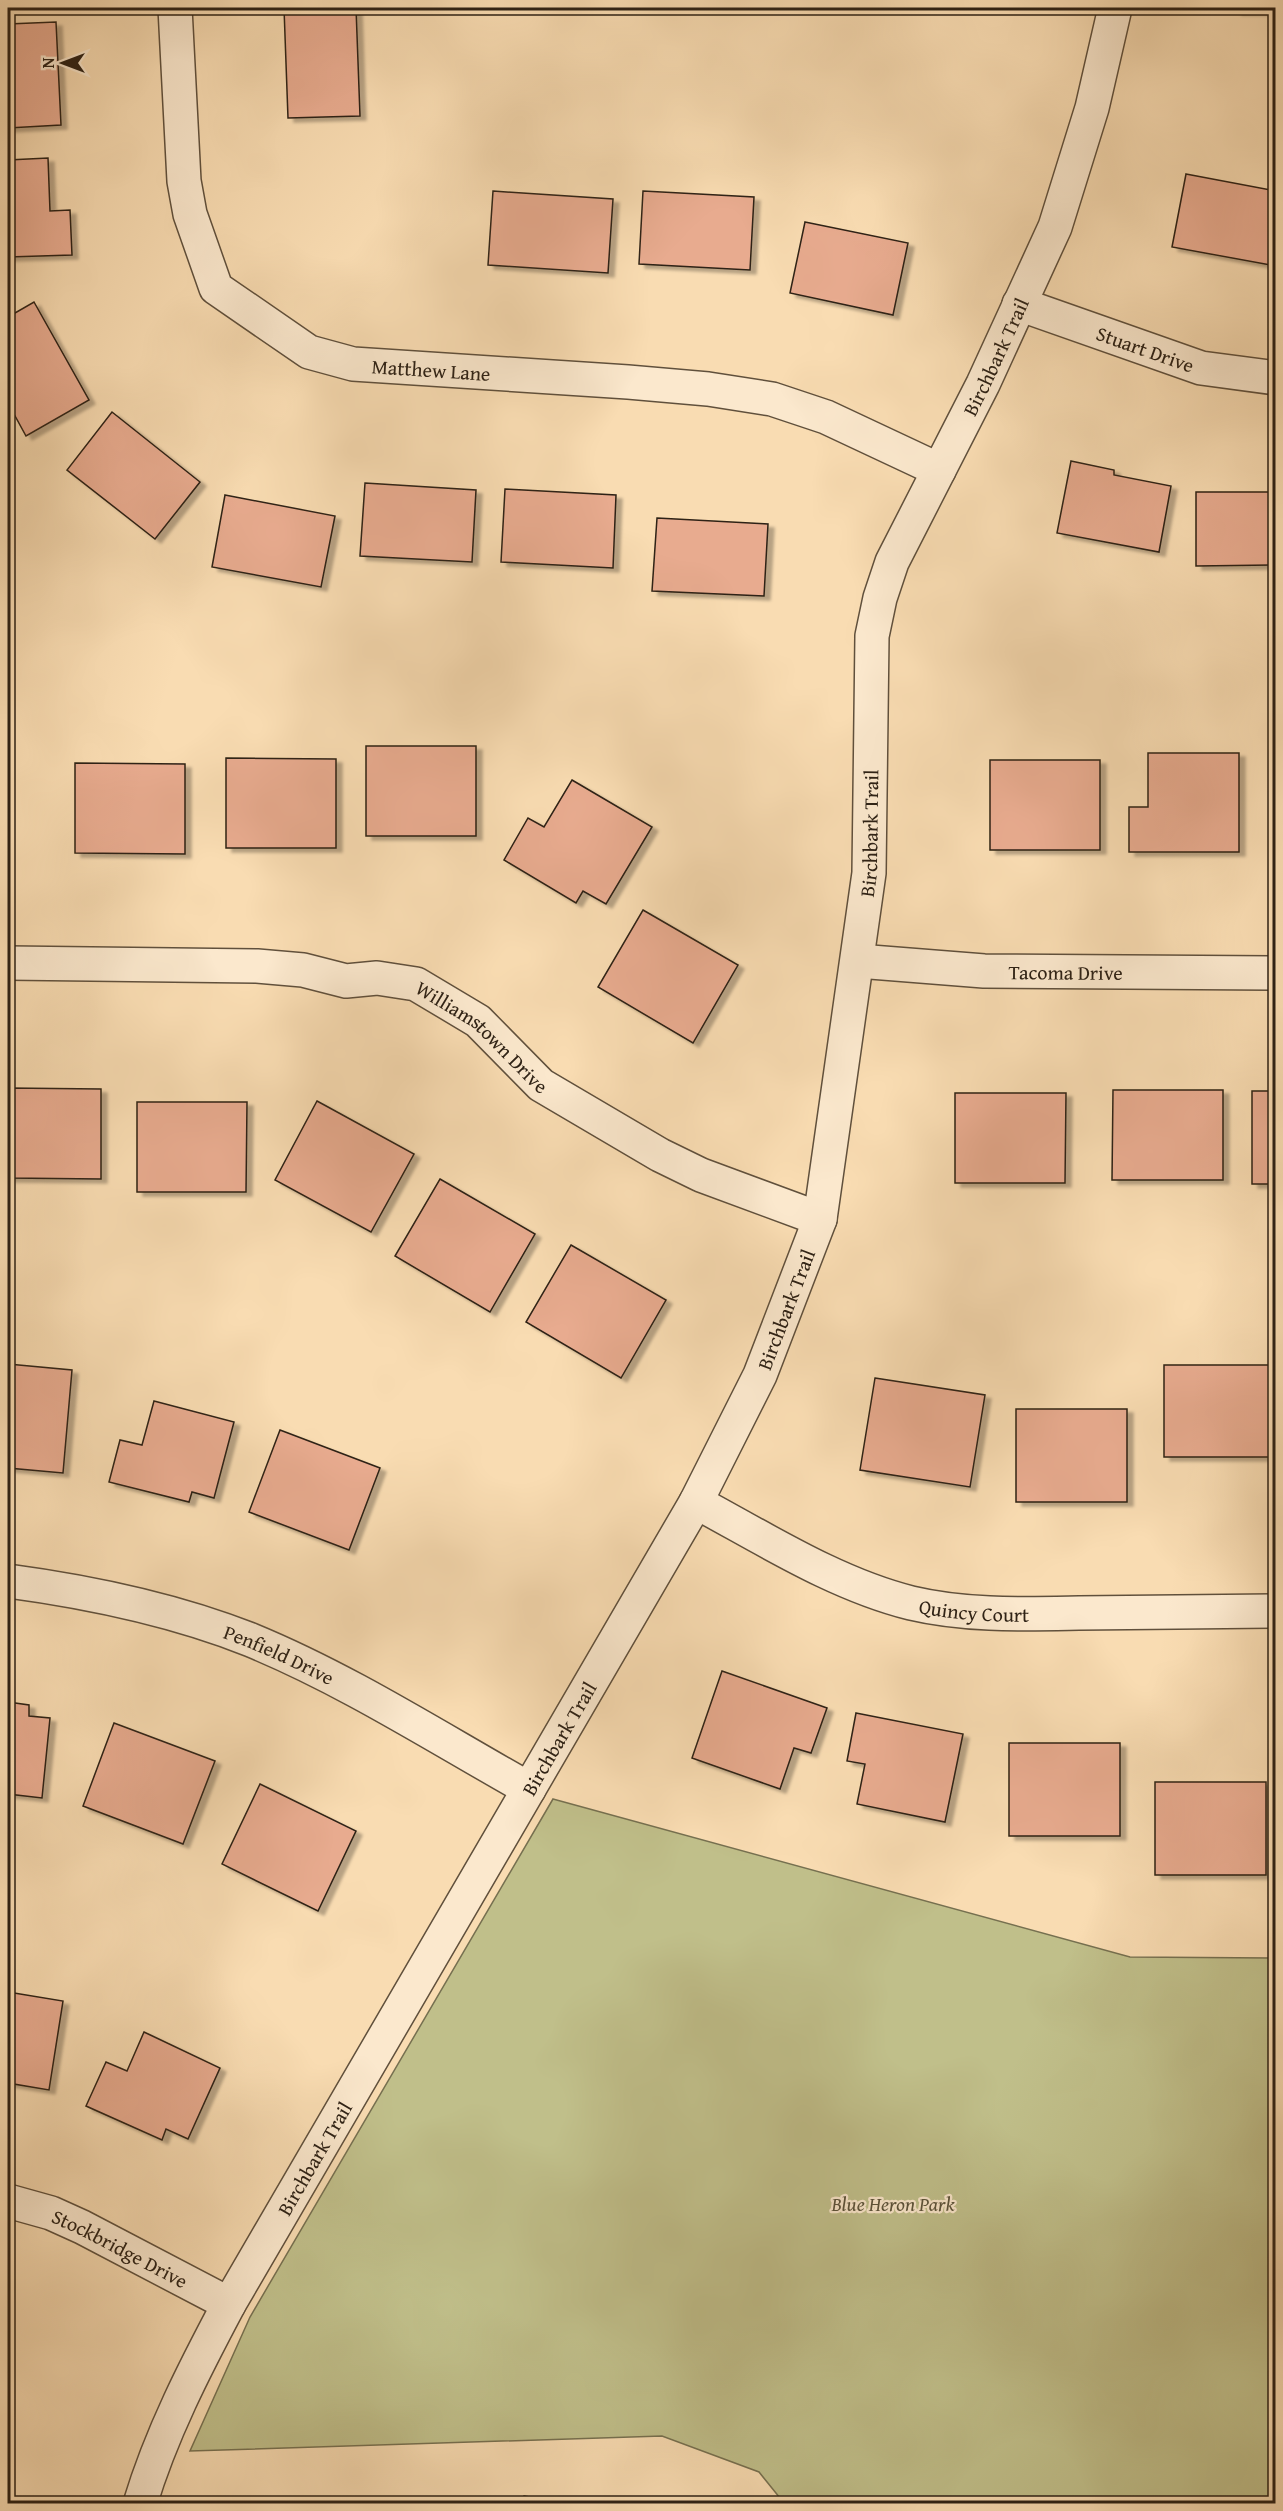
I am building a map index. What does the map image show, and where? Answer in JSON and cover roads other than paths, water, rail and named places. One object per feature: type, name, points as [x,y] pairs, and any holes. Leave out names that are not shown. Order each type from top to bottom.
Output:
[{"type":"street","name":"Matthew Lane","points":[[175,8],[184,181],[190,214],[216,288],[309,352],[353,364],[628,382],[708,389],[772,399],[826,417],[939,470]]},
{"type":"street","name":"Birchbark Trail","points":[[140,2504],[188,2380],[229,2304],[696,1502],[760,1375],[820,1219],[869,873],[872,636],[880,598],[892,562],[983,384],[1055,227],[1092,108],[1116,8]]},
{"type":"street","name":"Stuart Drive","points":[[1019,304],[1201,368],[1275,378]]},
{"type":"street","name":"Tacoma Drive","points":[[858,961],[984,971],[1275,973]]},
{"type":"street","name":"Williamstown Drive","points":[[8,963],[257,966],[303,970],[346,981],[376,978],[416,984],[478,1021],[541,1085],[650,1149],[701,1175],[820,1219]]},
{"type":"street","name":"Quincy Court","points":[[696,1502],[837,1576],[872,1591],[931,1606],[998,1614],[1275,1611]]},
{"type":"street","name":"Penfield Drive","points":[[8,1581],[63,1588],[157,1609],[251,1640],[336,1680],[529,1789]]},
{"type":"street","name":"Stockbridge Drive","points":[[8,2201],[51,2214],[82,2227],[229,2304]]},
{"type":"park label","name":"Blue Heron Park","points":[[893,2203]]}]
